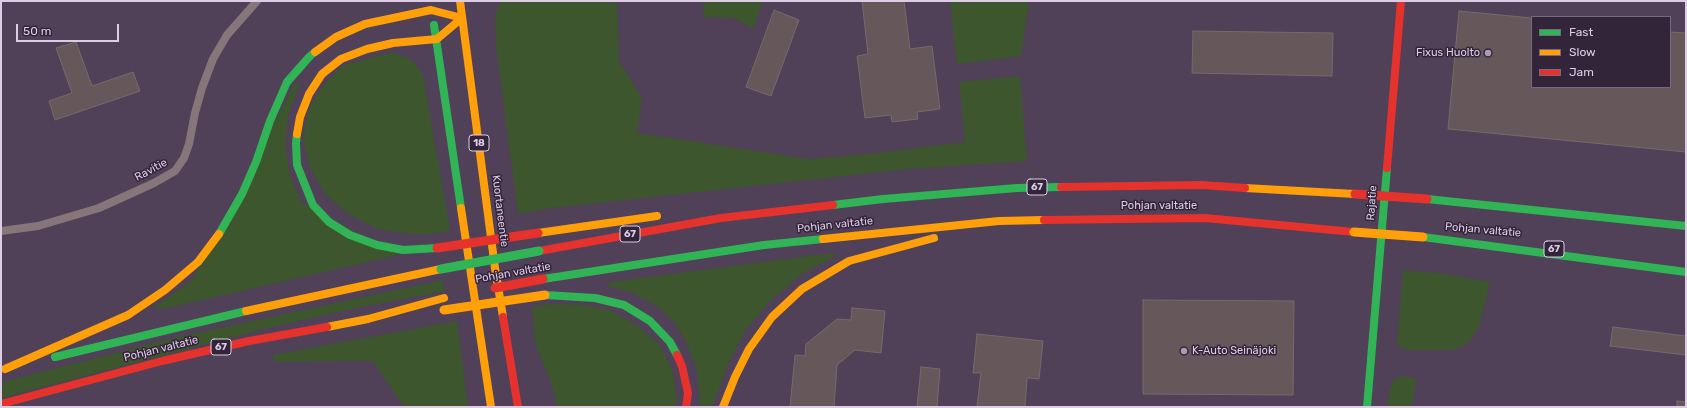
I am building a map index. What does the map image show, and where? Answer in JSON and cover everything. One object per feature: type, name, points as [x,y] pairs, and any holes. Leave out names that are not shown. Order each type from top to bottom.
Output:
[{"type":"main road","name":"18","points":[[460,1],[462,18]]},
{"type":"main road","name":"Rajatie","points":[[1367,407],[1401,1]]},
{"type":"main road","name":"18","points":[[430,5],[437,39],[491,407]]},
{"type":"main road","points":[[3,369],[128,315],[165,290],[198,262],[223,229],[242,194],[256,162],[270,121],[287,82],[310,56],[336,37],[365,24],[430,5],[462,18],[437,39],[393,43],[367,49],[341,59],[322,74],[308,94],[300,116],[296,143],[297,165],[313,205],[329,222],[350,235],[377,245],[403,250],[437,248],[606,222],[664,216]]},
{"type":"main road","name":"Kuortaneentie","points":[[462,18],[495,268],[518,407]]},
{"type":"main road","name":"Pohjan valtatie","points":[[3,369],[235,313],[441,269],[722,218],[883,199],[1017,188],[1112,185],[1202,185],[1427,200],[1563,212],[1686,226]]},
{"type":"main road","points":[[678,217],[722,218]]},
{"type":"main road","name":"Pohjan valtatie","points":[[466,294],[543,279],[764,245],[999,221],[1113,218],[1204,218],[1647,257]]},
{"type":"main road","points":[[723,407],[735,377],[749,349],[772,318],[802,289],[849,261],[877,252],[999,221]]},
{"type":"main road","points":[[1423,237],[1686,272]]},
{"type":"main road","points":[[368,319],[437,311],[545,295],[595,298],[624,306],[650,321],[670,342],[682,366],[688,392],[686,407]]},
{"type":"main road","name":"Pohjan valtatie","points":[[1,404],[111,374],[242,342],[368,319],[447,297]]},
{"type":"street","name":"Ravitie","points":[[1,231],[38,226],[99,208],[154,183],[176,171],[184,158],[189,144],[196,107],[214,59],[227,35],[257,1]]},
{"type":"green space","points":[[501,1],[617,1],[619,61],[642,98],[637,133],[810,159],[868,154],[965,142],[959,82],[1020,76],[1027,161],[909,169],[551,208],[518,214],[496,47],[495,15]]},
{"type":"green space","points":[[703,1],[763,1],[753,29],[735,18],[704,17]]},
{"type":"green space","points":[[950,1],[1029,1],[1021,56],[957,64]]},
{"type":"green space","points":[[391,52],[411,59],[423,75],[450,231],[431,234],[408,234],[375,228],[347,213],[325,194],[310,167],[303,140],[309,109],[324,85],[342,66]]},
{"type":"green space","points":[[295,83],[300,84],[288,115],[285,146],[290,176],[302,203],[398,255],[167,308],[152,309],[192,280]]},
{"type":"green space","points":[[832,253],[837,255],[799,276],[768,303],[745,331],[728,364],[712,407],[698,407],[700,402],[697,371],[687,344],[675,323],[657,306],[631,292],[607,286],[610,282]]},
{"type":"green space","points":[[1403,270],[1441,273],[1490,282],[1479,327],[1468,343],[1453,350],[1408,350],[1397,345]]},
{"type":"green space","points":[[443,280],[445,291],[361,307],[272,327],[1,398],[1,383],[22,377],[182,336]]},
{"type":"green space","points":[[554,304],[582,305],[610,310],[638,326],[660,345],[673,372],[677,400],[675,407],[556,407],[555,394],[535,342],[532,306]]},
{"type":"green space","points":[[457,321],[468,407],[404,407],[373,361],[275,362],[272,355]]},
{"type":"green space","points":[[1400,376],[1416,378],[1412,407],[1388,407],[1389,391],[1394,379]]},
{"type":"building","points":[[862,1],[904,1],[910,49],[932,46],[940,109],[917,112],[918,119],[892,122],[891,115],[865,118],[857,56],[868,54]]},
{"type":"building","points":[[774,10],[799,20],[771,96],[746,87]]},
{"type":"building","points":[[1459,11],[1531,18],[1531,88],[1671,88],[1671,32],[1686,33],[1686,152],[1448,129]]},
{"type":"building","points":[[1193,31],[1333,33],[1332,76],[1192,73]]},
{"type":"building","points":[[76,42],[92,86],[133,72],[140,91],[55,120],[49,101],[72,93],[56,48]]},
{"type":"building","points":[[1143,300],[1294,301],[1293,395],[1143,394]]},
{"type":"building","points":[[852,308],[885,311],[881,353],[855,350],[837,365],[834,407],[790,407],[795,355],[805,356],[806,344],[837,319],[851,320]]},
{"type":"building","points":[[1613,327],[1686,336],[1686,355],[1610,346]]},
{"type":"building","points":[[977,334],[1043,341],[1039,379],[1027,378],[1025,407],[977,407],[981,373],[973,373]]},
{"type":"building","points":[[921,367],[940,369],[937,407],[917,407]]},
{"type":"building","points":[[1677,401],[1686,402],[1686,407],[1677,407]]},
{"type":"traffic: fast","points":[[434,25],[461,208]]},
{"type":"traffic: fast","points":[[219,234],[242,194],[256,162],[270,121],[287,82],[315,52]]},
{"type":"traffic: fast","points":[[297,134],[297,165],[313,205],[329,222],[350,235],[377,245],[403,250],[437,248]]},
{"type":"traffic: fast","points":[[1367,407],[1387,168]]},
{"type":"traffic: fast","points":[[833,205],[883,199],[1017,188],[1061,187]]},
{"type":"traffic: fast","points":[[1427,199],[1686,226]]},
{"type":"traffic: fast","points":[[1423,237],[1686,272]]},
{"type":"traffic: fast","points":[[543,279],[764,245],[823,239]]},
{"type":"traffic: fast","points":[[441,269],[539,251]]},
{"type":"traffic: fast","points":[[545,295],[595,298],[624,305],[650,321],[670,342],[677,355]]},
{"type":"traffic: fast","points":[[55,357],[246,311]]},
{"type":"traffic: slow","points":[[460,1],[495,268],[503,317]]},
{"type":"traffic: slow","points":[[315,52],[336,37],[365,24],[431,10],[462,18]]},
{"type":"traffic: slow","points":[[297,134],[300,117],[309,94],[322,74],[341,59],[367,49],[393,43],[437,39],[462,18]]},
{"type":"traffic: slow","points":[[1245,188],[1355,194]]},
{"type":"traffic: slow","points":[[461,208],[491,407]]},
{"type":"traffic: slow","points":[[538,233],[657,216]]},
{"type":"traffic: slow","points":[[823,239],[999,221],[1044,220]]},
{"type":"traffic: slow","points":[[1354,232],[1423,237]]},
{"type":"traffic: slow","points":[[5,369],[128,315],[165,290],[198,262],[219,234]]},
{"type":"traffic: slow","points":[[723,407],[735,377],[749,349],[772,317],[802,289],[849,261],[934,238]]},
{"type":"traffic: slow","points":[[246,311],[441,269]]},
{"type":"traffic: slow","points":[[444,310],[545,295]]},
{"type":"traffic: slow","points":[[327,327],[368,319],[444,298]]},
{"type":"traffic: jam","points":[[1387,168],[1401,1]]},
{"type":"traffic: jam","points":[[1061,187],[1202,185],[1245,188]]},
{"type":"traffic: jam","points":[[1355,194],[1427,199]]},
{"type":"traffic: jam","points":[[539,251],[721,218],[833,205]]},
{"type":"traffic: jam","points":[[1044,220],[1205,218],[1354,232]]},
{"type":"traffic: jam","points":[[437,248],[538,233]]},
{"type":"traffic: jam","points":[[495,288],[543,279]]},
{"type":"traffic: jam","points":[[503,317],[518,407]]},
{"type":"traffic: jam","points":[[1,404],[162,361],[249,341],[327,327]]},
{"type":"traffic: jam","points":[[677,355],[682,366],[688,393],[686,407]]},
{"type":"place","name":"Fixus Huolto","points":[[1488,53]]},
{"type":"place","name":"K-Auto Seinäjoki","points":[[1184,351]]}]
